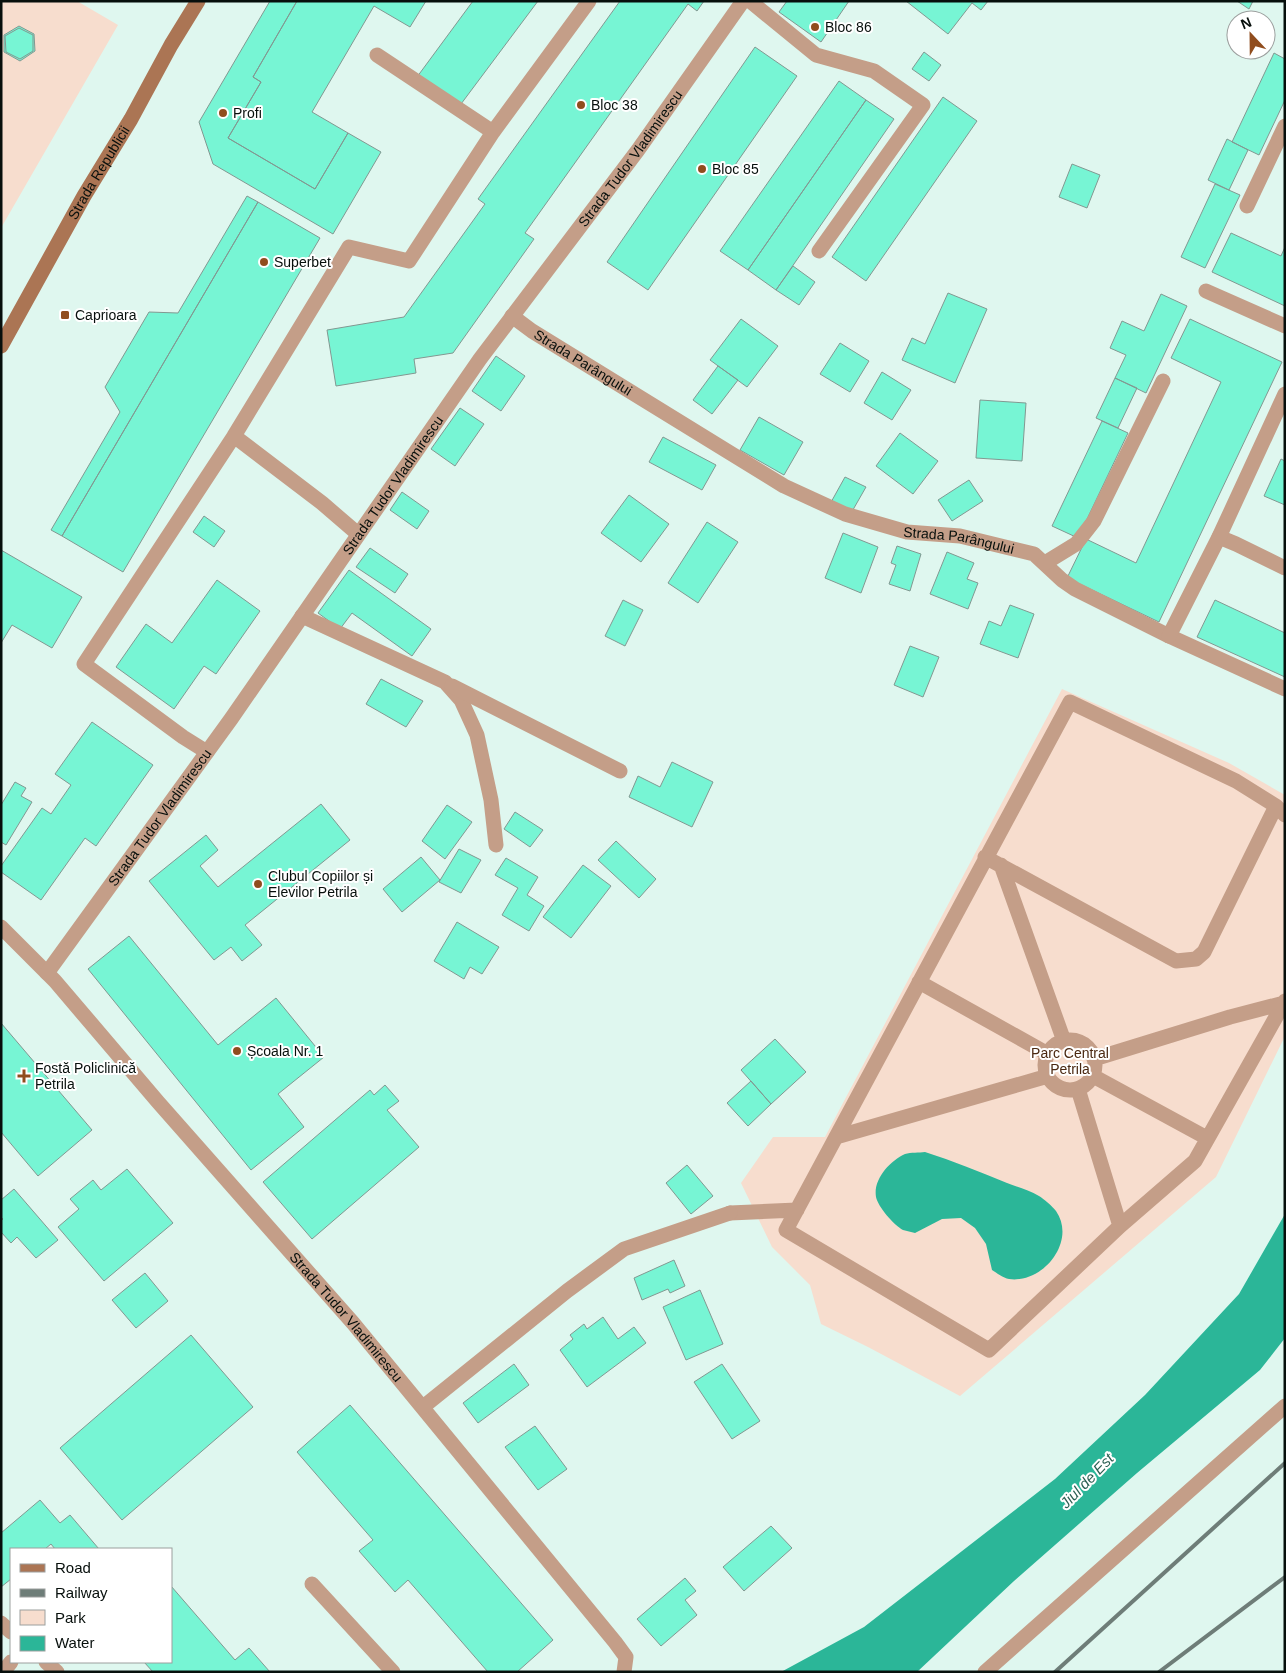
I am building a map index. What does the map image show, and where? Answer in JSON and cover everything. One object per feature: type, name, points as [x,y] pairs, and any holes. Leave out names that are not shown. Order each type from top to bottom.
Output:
[{"type":"main road","name":"Strada Republicii","points":[[1,346],[84,196],[131,119],[171,45],[198,1]]},
{"type":"street","points":[[207,752],[182,737],[84,664],[234,436],[349,247],[409,261],[493,132],[589,1]]},
{"type":"street","name":"Strada Tudor Vladimirescu","points":[[47,973],[207,752],[480,359],[638,150],[744,1]]},
{"type":"street","points":[[750,1],[816,55],[874,71],[923,105],[819,251]]},
{"type":"street","points":[[376,56],[493,132]]},
{"type":"street","points":[[1248,206],[1285,126]]},
{"type":"street","points":[[1206,291],[1285,326]]},
{"type":"street","name":"Strada Parângului","points":[[512,316],[532,331],[784,486],[845,514],[907,532],[960,536],[1034,554],[1075,590],[1169,636],[1285,689]]},
{"type":"street","points":[[1045,563],[1076,544],[1094,521],[1164,381]]},
{"type":"street","points":[[1169,636],[1219,537],[1285,394]]},
{"type":"street","points":[[234,436],[322,503],[358,534]]},
{"type":"street","points":[[1219,537],[1285,568]]},
{"type":"street","points":[[302,616],[445,682],[620,771]]},
{"type":"street","points":[[445,682],[461,700],[476,735],[491,800],[496,845]]},
{"type":"street","points":[[985,857],[1176,960],[1196,959],[1204,952],[1281,810],[1236,780],[1070,702],[985,857],[786,1230],[989,1350],[1120,1226],[1195,1161],[1284,1002]]},
{"type":"street","points":[[1001,865],[1064,1041]]},
{"type":"street","name":"Strada Tudor Vladimirescu","points":[[1,927],[47,973],[158,1102],[353,1322],[615,1642],[626,1657],[624,1672]]},
{"type":"street","points":[[918,982],[1048,1054]]},
{"type":"street","points":[[1094,1058],[1284,1002]]},
{"type":"street","points":[[1064,1041],[1076,1041],[1088,1047],[1094,1058],[1095,1070],[1093,1076],[1087,1084],[1078,1089],[1064,1090],[1056,1086],[1048,1076],[1045,1066],[1048,1054],[1054,1046],[1064,1041]]},
{"type":"street","points":[[836,1137],[1048,1076]]},
{"type":"street","points":[[1093,1076],[1207,1138]]},
{"type":"street","points":[[1078,1089],[1120,1226]]},
{"type":"street","points":[[423,1407],[567,1291],[624,1249],[730,1213],[797,1210]]},
{"type":"street","points":[[986,1672],[1285,1406]]},
{"type":"street","points":[[312,1584],[393,1672]]},
{"type":"street","points":[[47,1663],[58,1672]]},
{"type":"green space","points":[[1,1],[77,1],[118,25],[1,228]]},
{"type":"green space","name":"Parc Central Petrila","points":[[1062,689],[1229,763],[1285,795],[1285,1036],[1216,1177],[960,1396],[821,1324],[810,1285],[772,1247],[741,1183],[773,1137],[825,1137]]},
{"type":"water","points":[[925,1152],[1027,1190],[1046,1201],[1056,1211],[1061,1223],[1062,1235],[1059,1247],[1053,1258],[1034,1275],[1022,1279],[1009,1279],[1002,1277],[992,1270],[986,1244],[975,1228],[961,1218],[942,1219],[915,1233],[899,1228],[877,1201],[877,1184],[888,1166],[899,1157],[907,1153]]},
{"type":"water","name":"Jiul de Est","points":[[1285,1214],[1285,1338],[1260,1370],[1137,1473],[1014,1581],[917,1672],[781,1672],[864,1627],[1055,1479],[1145,1395],[1239,1294]]},
{"type":"building","points":[[270,1],[297,1],[253,77],[261,82],[228,138],[315,189],[348,133],[381,152],[333,234],[213,164],[199,122]]},
{"type":"building","points":[[297,1],[426,1],[410,27],[374,6],[312,112],[348,133],[315,189],[228,138],[261,82],[253,77]]},
{"type":"building","points":[[473,1],[538,1],[458,108],[417,77]]},
{"type":"building","name":"Bloc 38","points":[[620,1],[704,1],[697,11],[688,4],[525,233],[534,239],[453,353],[414,359],[416,373],[336,386],[327,330],[404,317],[485,204],[478,199]]},
{"type":"building","name":"Bloc 86","points":[[787,1],[849,1],[821,42],[779,12]]},
{"type":"building","points":[[906,1],[988,1],[981,10],[972,3],[948,34]]},
{"type":"building","points":[[1237,1],[1253,1],[1249,9]]},
{"type":"building","points":[[19,26],[34,34],[35,51],[20,61],[4,52],[4,35]]},
{"type":"building","points":[[19,28],[33,35],[33,51],[20,59],[6,52],[5,36]]},
{"type":"building","name":"Bloc 85","points":[[755,47],[797,76],[648,290],[607,262]]},
{"type":"building","points":[[924,52],[941,65],[929,81],[912,69]]},
{"type":"building","points":[[1276,54],[1285,59],[1285,100],[1259,155],[1232,142],[1271,60],[1276,60]]},
{"type":"building","points":[[839,81],[866,100],[748,270],[720,251]]},
{"type":"building","points":[[943,97],[977,121],[866,281],[832,257]]},
{"type":"building","points":[[866,100],[894,119],[776,290],[748,270]]},
{"type":"building","points":[[1227,139],[1248,150],[1229,190],[1208,180]]},
{"type":"building","points":[[1072,164],[1100,175],[1087,208],[1059,197]]},
{"type":"building","points":[[1215,184],[1240,195],[1205,268],[1181,257]]},
{"type":"building","points":[[247,196],[258,202],[62,536],[51,530],[120,412],[105,387],[149,312],[178,313]]},
{"type":"building","points":[[258,202],[320,238],[123,572],[62,536]]},
{"type":"building","points":[[1231,233],[1281,256],[1285,247],[1285,306],[1212,272]]},
{"type":"building","points":[[793,266],[815,282],[799,305],[776,290]]},
{"type":"building","points":[[948,293],[987,309],[955,383],[902,360],[912,338],[925,344]]},
{"type":"building","points":[[1161,294],[1187,306],[1146,393],[1115,378],[1126,355],[1110,348],[1122,321],[1144,331]]},
{"type":"building","points":[[741,319],[778,346],[747,387],[710,360]]},
{"type":"building","points":[[1190,319],[1282,362],[1159,622],[1067,578],[1086,539],[1136,563],[1221,382],[1171,358]]},
{"type":"building","points":[[840,343],[869,361],[850,392],[820,374]]},
{"type":"building","points":[[496,356],[525,376],[501,411],[472,391]]},
{"type":"building","points":[[718,366],[738,380],[712,414],[693,400]]},
{"type":"building","points":[[882,372],[911,390],[892,420],[864,403]]},
{"type":"building","points":[[1115,378],[1137,388],[1118,428],[1096,418]]},
{"type":"building","points":[[980,400],[1026,403],[1022,461],[976,458]]},
{"type":"building","points":[[460,408],[484,424],[455,466],[431,449]]},
{"type":"building","points":[[759,417],[803,442],[784,475],[740,450]]},
{"type":"building","points":[[1102,421],[1128,433],[1078,538],[1052,526]]},
{"type":"building","points":[[900,433],[938,461],[913,494],[876,466]]},
{"type":"building","points":[[663,437],[716,465],[702,490],[649,462]]},
{"type":"building","points":[[1281,459],[1285,461],[1285,505],[1264,496]]},
{"type":"building","points":[[845,477],[866,487],[850,515],[830,504]]},
{"type":"building","points":[[969,480],[983,501],[952,521],[938,500]]},
{"type":"building","points":[[402,492],[429,511],[417,529],[390,510]]},
{"type":"building","points":[[629,495],[669,524],[641,562],[601,533]]},
{"type":"building","points":[[204,516],[225,531],[214,547],[193,532]]},
{"type":"building","points":[[707,522],[738,542],[698,603],[668,583]]},
{"type":"building","points":[[843,533],[878,547],[861,593],[825,578]]},
{"type":"building","points":[[897,546],[921,554],[910,591],[889,584],[896,565],[891,563]]},
{"type":"building","points":[[370,548],[408,574],[395,593],[356,567]]},
{"type":"building","points":[[1,550],[82,597],[52,648],[12,625],[1,643]]},
{"type":"building","points":[[947,552],[974,563],[967,579],[978,583],[968,609],[930,594]]},
{"type":"building","points":[[349,570],[431,629],[412,656],[352,613],[340,629],[318,613]]},
{"type":"building","points":[[217,580],[260,611],[216,674],[204,666],[174,709],[116,667],[146,624],[172,643]]},
{"type":"building","points":[[623,600],[643,610],[625,646],[605,636]]},
{"type":"building","points":[[1215,600],[1285,633],[1285,677],[1197,637]]},
{"type":"building","points":[[1010,605],[1034,614],[1018,658],[980,644],[989,621],[1001,626]]},
{"type":"building","points":[[910,646],[939,657],[923,697],[894,685]]},
{"type":"building","points":[[381,679],[423,701],[406,727],[366,704]]},
{"type":"building","points":[[92,722],[153,765],[96,846],[85,838],[41,900],[1,872],[1,866],[42,808],[51,814],[71,785],[55,774]]},
{"type":"building","points":[[672,762],[713,782],[692,827],[629,797],[638,776],[660,787]]},
{"type":"building","points":[[15,782],[26,788],[21,796],[32,802],[6,845],[1,842],[1,805]]},
{"type":"building","name":"Clubul Copiilor și Elevilor Petrila","points":[[321,804],[350,840],[245,925],[262,945],[242,961],[231,947],[214,960],[149,881],[206,835],[218,850],[200,866],[218,887]]},
{"type":"building","points":[[447,805],[472,822],[445,859],[422,841]]},
{"type":"building","points":[[515,812],[543,830],[530,847],[504,829]]},
{"type":"building","points":[[616,841],[656,879],[639,898],[598,860]]},
{"type":"building","points":[[459,849],[481,860],[461,893],[439,882]]},
{"type":"building","points":[[421,857],[440,880],[402,912],[383,889]]},
{"type":"building","points":[[506,858],[538,877],[527,895],[544,906],[529,931],[502,915],[518,888],[495,875]]},
{"type":"building","points":[[583,865],[611,886],[571,938],[543,917]]},
{"type":"building","points":[[457,922],[499,947],[482,974],[470,967],[464,979],[434,961]]},
{"type":"building","name":"Școala Nr. 1","points":[[129,936],[218,1045],[276,998],[324,1057],[278,1094],[304,1127],[251,1170],[88,969]]},
{"type":"building","name":"Fostă Policlinică Petrila","points":[[1,1023],[92,1130],[38,1176],[1,1132]]},
{"type":"building","points":[[775,1039],[806,1072],[771,1104],[741,1070]]},
{"type":"building","points":[[751,1081],[771,1104],[748,1126],[727,1103]]},
{"type":"building","points":[[385,1085],[399,1101],[387,1110],[419,1147],[312,1239],[263,1182],[370,1090],[374,1095]]},
{"type":"building","points":[[687,1165],[713,1196],[691,1214],[666,1183]]},
{"type":"building","points":[[127,1169],[173,1223],[104,1281],[58,1227],[79,1209],[70,1199],[93,1180],[101,1190]]},
{"type":"building","points":[[14,1189],[58,1240],[36,1258],[17,1237],[11,1243],[1,1232],[1,1221],[3,1219],[1,1217],[1,1200]]},
{"type":"building","points":[[674,1260],[685,1286],[670,1293],[668,1289],[642,1300],[634,1278]]},
{"type":"building","points":[[145,1273],[168,1301],[136,1328],[112,1300]]},
{"type":"building","points":[[700,1290],[723,1344],[686,1360],[663,1307]]},
{"type":"building","points":[[603,1317],[618,1339],[634,1327],[646,1343],[587,1387],[560,1350],[573,1339],[570,1335],[584,1324],[587,1329]]},
{"type":"building","points":[[191,1335],[253,1407],[122,1520],[60,1448]]},
{"type":"building","points":[[514,1364],[529,1385],[478,1423],[463,1403]]},
{"type":"building","points":[[722,1364],[760,1421],[732,1439],[694,1382]]},
{"type":"building","points":[[350,1405],[553,1640],[517,1672],[488,1672],[408,1580],[395,1592],[359,1551],[373,1540],[297,1452]]},
{"type":"building","points":[[535,1426],[567,1469],[538,1490],[505,1447]]},
{"type":"building","points":[[40,1500],[60,1523],[70,1515],[98,1548],[54,1548],[51,1544],[46,1548],[10,1548],[10,1580],[1,1587],[1,1533]]},
{"type":"building","points":[[771,1526],[792,1548],[744,1591],[723,1567]]},
{"type":"building","points":[[685,1578],[696,1591],[685,1600],[697,1615],[661,1646],[637,1619]]},
{"type":"building","points":[[172,1587],[235,1660],[249,1648],[270,1672],[153,1672],[145,1663],[172,1663]]},
{"type":"railway","points":[[1055,1672],[1285,1463]]},
{"type":"railway","points":[[1159,1672],[1285,1577]]},
{"type":"place","name":"Bloc 86","points":[[815,27]]},
{"type":"place","name":"Bloc 38","points":[[581,105]]},
{"type":"place","name":"Profi","points":[[223,113]]},
{"type":"place","name":"Bloc 85","points":[[702,169]]},
{"type":"place","name":"Superbet","points":[[264,262]]},
{"type":"place","name":"Caprioara","points":[[65,315]]},
{"type":"place","name":"Clubul Copiilor și Elevilor Petrila","points":[[258,884]]},
{"type":"place","name":"Școala Nr. 1","points":[[237,1051]]},
{"type":"place","name":"Fostă Policlinică Petrila","points":[[24,1076]]}]
